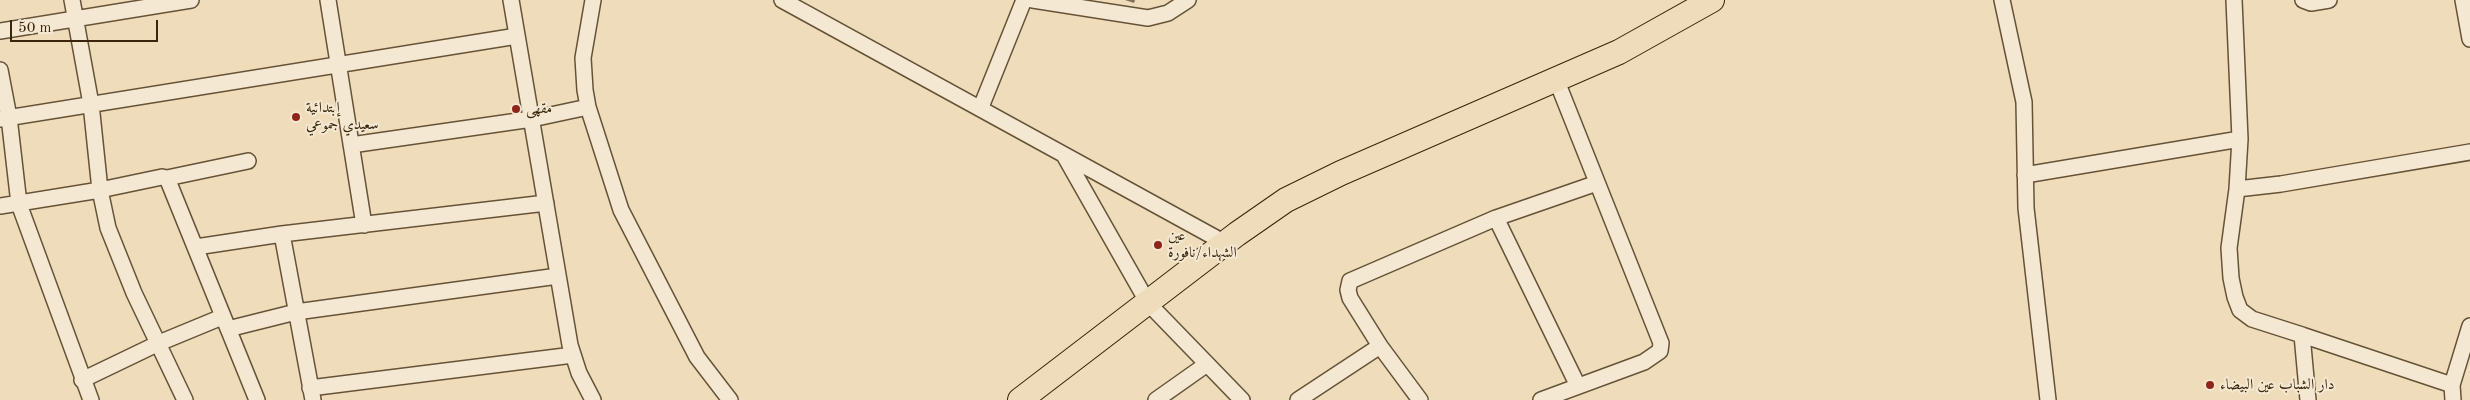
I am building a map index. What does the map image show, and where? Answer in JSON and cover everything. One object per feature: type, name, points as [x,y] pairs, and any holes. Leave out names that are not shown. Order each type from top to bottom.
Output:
[{"type":"main road","points":[[1020,400],[1225,243],[1286,200],[1341,172],[1619,52],[1712,0]]},
{"type":"street","points":[[72,0],[91,104],[100,190],[108,228],[134,293],[185,400]]},
{"type":"street","points":[[0,31],[191,0]]},
{"type":"street","points":[[328,0],[364,225]]},
{"type":"street","points":[[511,0],[573,356],[579,374],[593,400]]},
{"type":"street","points":[[594,0],[583,72],[588,107],[628,223],[698,357],[730,400]]},
{"type":"street","points":[[782,0],[1225,243]]},
{"type":"street","points":[[982,108],[1024,0]]},
{"type":"street","points":[[1033,0],[1148,18],[1168,13],[1188,0]]},
{"type":"street","points":[[2002,0],[2024,102],[2026,208],[2048,400]]},
{"type":"street","points":[[2234,0],[2240,139],[2237,189],[2229,248],[2231,278],[2240,310],[2252,319],[2302,335],[2452,392],[2470,326]]},
{"type":"street","points":[[2303,0],[2312,3],[2329,0]]},
{"type":"street","points":[[2463,0],[2470,39]]},
{"type":"street","points":[[4,118],[517,36]]},
{"type":"street","points":[[0,70],[4,118],[19,204],[82,380],[91,400]]},
{"type":"street","points":[[1542,400],[1644,362],[1660,351],[1661,343],[1556,80]]},
{"type":"street","points":[[351,146],[532,119],[588,107]]},
{"type":"street","points":[[2025,175],[2240,139]]},
{"type":"street","points":[[2237,189],[2281,184],[2470,152]]},
{"type":"street","points":[[1064,153],[1148,303],[1242,400]]},
{"type":"street","points":[[0,206],[100,190],[162,177],[167,178],[248,161]]},
{"type":"street","points":[[167,178],[256,400]]},
{"type":"street","points":[[1420,400],[1380,346],[1350,298],[1348,290],[1350,281],[1496,218],[1597,183]]},
{"type":"street","points":[[196,247],[282,234],[546,203]]},
{"type":"street","points":[[1496,218],[1578,386]]},
{"type":"street","points":[[282,234],[311,394],[573,356]]},
{"type":"street","points":[[82,380],[159,343],[225,323],[558,276]]},
{"type":"street","points":[[2302,335],[2308,400]]},
{"type":"street","points":[[1298,400],[1380,346]]},
{"type":"street","points":[[1156,400],[1207,364]]},
{"type":"place","name":"مقهى","points":[[516,109]]},
{"type":"place","name":"إبتدائية سعيدي جموعي","points":[[296,117]]},
{"type":"place","name":"عين الشهداء/نافورة","points":[[1158,245]]},
{"type":"place","name":"دار الشباب عين البيضاء","points":[[2210,385]]}]
